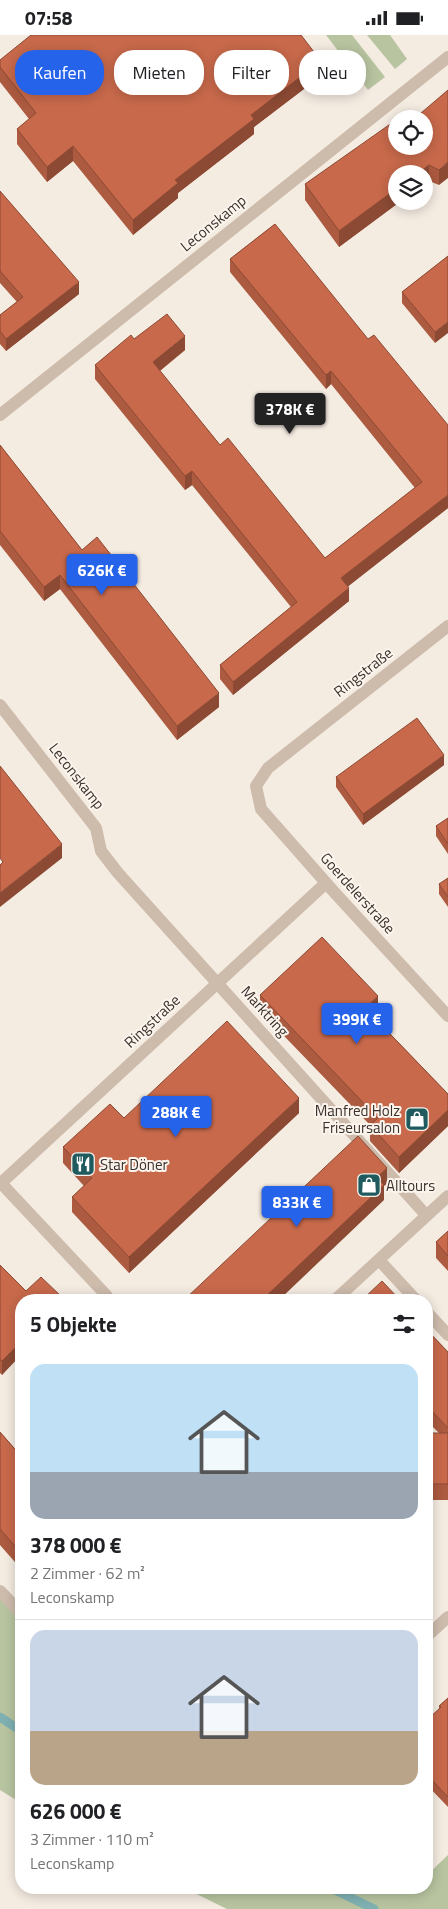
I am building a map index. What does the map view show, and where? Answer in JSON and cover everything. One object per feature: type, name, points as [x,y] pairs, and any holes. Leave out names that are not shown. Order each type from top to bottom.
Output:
[{"type":"street","name":"Leconskamp","points":[[0,415],[448,57]]},
{"type":"street","name":"Ringstraße","points":[[256,787],[268,768],[448,626]]},
{"type":"street","name":"Leconskamp","points":[[0,705],[96,828],[101,851],[118,873]]},
{"type":"street","name":"Goerdelerstraße","points":[[256,787],[261,809],[448,1016]]},
{"type":"street","name":"Marktring","points":[[118,873],[426,1215]]},
{"type":"street","name":"Ringstraße","points":[[0,1183],[326,883]]},
{"type":"street","points":[[0,1183],[105,1294]]},
{"type":"street","points":[[342,1294],[448,1196]]},
{"type":"street","points":[[379,1260],[410,1294]]},
{"type":"street","points":[[433,1319],[448,1335]]},
{"type":"street","points":[[0,1591],[15,1607]]},
{"type":"street","points":[[433,1631],[448,1617]]},
{"type":"green space","points":[[326,35],[352,35],[364,50],[337,50]]},
{"type":"green space","points":[[367,35],[390,35],[407,59],[395,69]]},
{"type":"green space","points":[[366,53],[385,77],[368,90],[366,87]]},
{"type":"green space","points":[[0,1591],[15,1607],[15,1799],[0,1790]]},
{"type":"green space","points":[[448,1855],[448,1909],[227,1909],[196,1894],[433,1894],[433,1869]]},
{"type":"building","points":[[31,35],[301,35],[313,50],[299,50],[299,78],[289,86],[289,50],[214,50],[214,95],[277,95],[251,115],[254,119],[175,180],[178,183],[133,220],[73,146],[47,167],[17,129],[36,113],[22,95],[104,95],[104,50],[15,50],[15,86],[0,67],[0,60]]},
{"type":"building","points":[[448,90],[448,162],[439,170],[433,167],[433,165],[388,165],[388,195],[339,231],[305,184],[388,126],[388,155],[433,155],[433,110],[425,110]]},
{"type":"building","points":[[0,191],[79,282],[6,339],[0,331],[0,315],[23,297],[0,271]]},
{"type":"building","points":[[275,224],[368,339],[374,335],[448,425],[448,495],[341,578],[349,588],[233,682],[220,665],[297,602],[192,471],[185,476],[95,365],[131,335],[134,339],[167,314],[185,336],[153,362],[220,445],[228,438],[325,558],[422,482],[331,371],[326,375],[230,259]]},
{"type":"building","points":[[448,256],[448,322],[435,332],[402,292]]},
{"type":"building","points":[[0,445],[82,550],[97,537],[219,693],[177,726],[60,575],[44,587],[0,531]]},
{"type":"building","points":[[417,718],[444,755],[363,814],[336,777]]},
{"type":"building","points":[[0,766],[62,844],[0,893],[0,865],[3,862],[0,858]]},
{"type":"building","points":[[448,818],[448,844],[436,826]]},
{"type":"building","points":[[448,878],[448,897],[439,884]]},
{"type":"building","points":[[322,937],[378,996],[365,1008],[448,1094],[448,1110],[399,1157],[370,1125],[378,1118],[260,995]]},
{"type":"building","points":[[227,1021],[299,1098],[129,1257],[72,1197],[92,1178],[63,1147],[110,1104],[124,1118]]},
{"type":"building","points":[[358,1136],[387,1168],[377,1177],[384,1185],[268,1294],[190,1294]]},
{"type":"building","points":[[448,1231],[448,1256],[436,1242]]},
{"type":"building","points":[[0,1265],[26,1291],[41,1277],[59,1294],[15,1294],[15,1348],[2,1361],[0,1360]]},
{"type":"building","points":[[382,1281],[394,1294],[368,1294]]},
{"type":"building","points":[[433,1336],[448,1352],[448,1428],[433,1412]]},
{"type":"building","points":[[0,1432],[15,1449],[15,1546],[0,1529]]},
{"type":"building","points":[[433,1433],[448,1433],[448,1484],[433,1484]]},
{"type":"building","points":[[448,1698],[448,1797],[433,1781],[433,1714],[441,1707],[439,1706]]},
{"type":"waterway","points":[[0,1717],[15,1727]]},
{"type":"waterway","points":[[343,1894],[374,1909]]},
{"type":"place","name":"Manfred Holz Friseursalon","points":[[417,1119]]},
{"type":"place","name":"Star Döner","points":[[83,1164]]},
{"type":"place","name":"Alltours","points":[[369,1185]]}]
